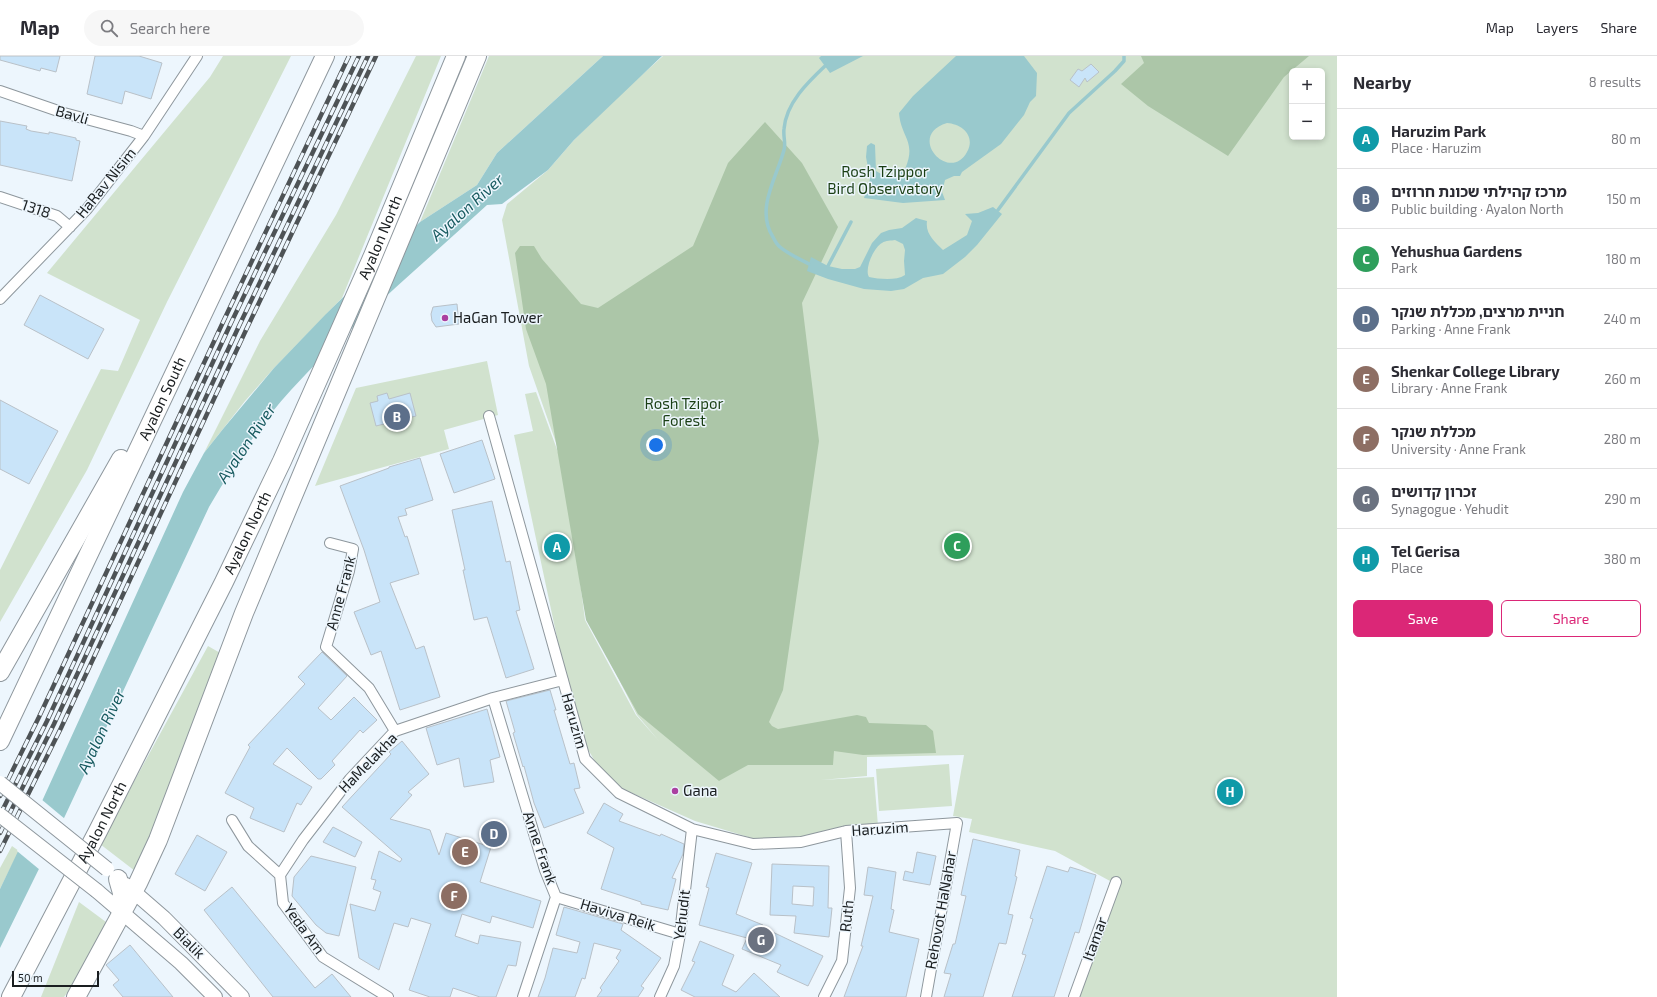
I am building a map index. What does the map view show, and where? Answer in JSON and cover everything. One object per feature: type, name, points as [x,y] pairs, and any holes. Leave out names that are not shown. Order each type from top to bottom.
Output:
[{"type":"highway","name":"Ayalon South","points":[[0,741],[325,56]]},
{"type":"highway","name":"Ayalon North","points":[[11,997],[98,831],[224,582],[306,407],[372,258],[440,93],[457,56]]},
{"type":"highway","points":[[76,997],[133,891],[158,840],[244,613],[414,210],[477,56]]},
{"type":"highway","points":[[0,672],[192,335]]},
{"type":"highway","points":[[113,874],[122,893],[121,912]]},
{"type":"main road","name":"Bialik","points":[[0,784],[113,874],[164,918],[242,997]]},
{"type":"main road","name":"Bialik","points":[[0,815],[97,891],[181,963],[215,997]]},
{"type":"street","name":"HaRav Nisim","points":[[0,299],[87,209],[144,136],[197,56]]},
{"type":"street","name":"Bavli","points":[[0,91],[64,113],[131,131],[144,136]]},
{"type":"street","name":"1318","points":[[0,197],[57,216],[70,227]]},
{"type":"street","name":"Haruzim","points":[[489,416],[585,759],[618,793],[692,829],[753,844],[801,842],[846,831],[956,823]]},
{"type":"street","name":"Anne Frank","points":[[330,542],[353,549],[349,571],[326,647],[369,688],[395,731]]},
{"type":"street","name":"HaMelakha","points":[[280,875],[303,840],[350,779],[395,731],[493,698],[563,680]]},
{"type":"street","name":"Anne Frank","points":[[493,698],[544,870],[556,897],[523,997]]},
{"type":"street","points":[[232,820],[248,846],[280,875]]},
{"type":"street","name":"Rehovot HaNahar","points":[[926,997],[956,823]]},
{"type":"street","name":"Yehudit","points":[[660,997],[674,966],[680,934],[692,829]]},
{"type":"street","name":"Ruth","points":[[824,997],[842,961],[850,888],[846,831]]},
{"type":"street","name":"Yeda Am","points":[[280,875],[283,903],[323,957],[388,997]]},
{"type":"street","name":"Itamar","points":[[1074,997],[1116,882]]},
{"type":"street","name":"Haviva Reik","points":[[556,897],[680,934]]},
{"type":"green space","points":[[223,56],[291,56],[167,302],[87,470],[0,622],[0,570],[101,369],[118,371],[140,320],[47,273],[210,77]]},
{"type":"green space","points":[[416,56],[441,56],[342,298],[274,368],[245,401],[204,453],[260,341],[336,215]]},
{"type":"green space","points":[[489,56],[603,56],[497,153],[477,185],[420,222]]},
{"type":"green space","name":"Rosh Tzippor Bird Observatory","points":[[663,56],[1337,56],[1337,997],[1078,997],[1110,881],[1055,851],[969,832],[972,819],[953,816],[964,755],[867,757],[867,776],[821,780],[874,777],[878,826],[799,839],[755,839],[695,821],[623,789],[613,782],[596,763],[586,746],[566,680],[514,435],[533,431],[525,394],[536,392],[566,474],[585,620],[636,715],[659,741],[637,715],[588,619],[567,474],[529,366],[502,220],[507,204],[548,170],[574,140],[625,90]]},
{"type":"green space","points":[[1141,56],[1309,56],[1295,68],[1289,68],[1289,73],[1284,77],[1228,156],[1148,106],[1121,84],[1144,63]]},
{"type":"green space","name":"Rosh Tzipor Forest","points":[[765,122],[802,163],[838,227],[802,303],[819,441],[783,690],[769,722],[772,726],[778,729],[857,715],[866,717],[869,723],[926,725],[933,731],[936,753],[863,755],[834,751],[833,765],[748,765],[719,781],[638,714],[586,620],[546,384],[526,329],[515,253],[520,246],[534,246],[542,259],[581,304],[598,308],[693,246],[728,163]]},
{"type":"green space","points":[[487,361],[498,415],[444,430],[449,449],[315,486],[356,388]]},
{"type":"green space","points":[[208,646],[222,654],[161,812],[135,871],[100,844]]},
{"type":"green space","points":[[949,764],[952,806],[879,811],[876,769]]},
{"type":"green space","points":[[12,846],[19,851],[0,889],[0,868]]},
{"type":"green space","points":[[79,902],[106,922],[77,979],[64,997],[41,997]]},
{"type":"water","name":"Ayalon River","points":[[603,56],[662,56],[574,140],[548,170],[502,204],[487,205],[362,319],[279,403],[247,446],[209,507],[65,816],[0,948],[0,889],[43,799],[183,492],[204,453],[274,368],[325,315],[420,222],[477,185],[497,153]]},
{"type":"water","points":[[821,56],[863,56],[830,73],[819,58]]},
{"type":"water","points":[[956,56],[1024,56],[1037,73],[1036,96],[1030,102],[1024,115],[1001,144],[962,172],[960,176],[954,176],[945,180],[942,192],[945,200],[903,203],[864,198],[870,179],[866,157],[867,146],[871,143],[875,145],[876,171],[884,175],[891,175],[905,169],[908,160],[909,146],[902,128],[899,113],[913,96]],"holes":[[[947,123],[962,128],[969,136],[970,141],[967,152],[960,160],[951,163],[942,160],[935,154],[930,146],[930,138],[935,129]]]},
{"type":"water","points":[[993,207],[1002,214],[977,245],[965,257],[943,274],[923,278],[904,289],[891,291],[864,289],[828,279],[807,271],[811,257],[828,266],[842,269],[855,269],[860,267],[872,243],[881,233],[902,228],[916,218],[927,221],[929,234],[943,250],[967,235],[972,221],[965,214],[978,213]],"holes":[[[895,240],[903,244],[905,250],[905,275],[892,279],[869,277],[869,264],[873,253],[879,245],[885,241]]]},
{"type":"pier","points":[[41,799],[65,819],[40,870],[17,851]]},
{"type":"building","points":[[0,56],[60,56],[56,72],[41,68],[40,71],[0,60]]},
{"type":"building","points":[[95,56],[139,56],[162,63],[151,99],[125,91],[122,104],[87,94]]},
{"type":"building","points":[[1091,64],[1099,72],[1087,82],[1085,78],[1079,87],[1070,80],[1078,69],[1082,71]]},
{"type":"building","points":[[0,121],[27,126],[26,129],[31,131],[49,134],[49,132],[76,138],[76,140],[80,141],[72,181],[0,165]]},
{"type":"building","points":[[40,295],[104,329],[88,359],[24,325]]},
{"type":"building","name":"HaGan Tower","points":[[457,304],[459,324],[436,327],[432,321],[431,314],[433,307]]},
{"type":"building","points":[[387,393],[389,399],[410,393],[416,416],[376,426],[370,403],[378,401],[377,396]]},
{"type":"building","points":[[0,400],[58,431],[29,484],[0,469]]},
{"type":"building","points":[[482,440],[495,479],[454,493],[440,454]]},
{"type":"building","points":[[420,458],[433,500],[405,509],[407,515],[398,517],[405,537],[407,536],[419,574],[390,583],[416,649],[424,646],[440,697],[400,710],[381,651],[371,655],[354,612],[380,602],[364,550],[340,486],[389,467]]},
{"type":"building","points":[[492,501],[506,562],[510,561],[520,610],[516,611],[534,669],[506,678],[487,617],[474,620],[452,510]]},
{"type":"building","points":[[322,652],[347,676],[318,708],[331,720],[354,697],[377,720],[363,733],[360,730],[332,761],[335,765],[321,779],[318,779],[287,748],[273,764],[312,787],[301,805],[297,803],[284,832],[250,818],[254,808],[225,793],[250,747],[248,745],[305,684],[298,677]]},
{"type":"building","points":[[550,690],[556,710],[554,710],[570,764],[574,763],[580,788],[574,789],[584,813],[544,828],[534,803],[524,766],[523,767],[513,733],[515,732],[506,701]]},
{"type":"building","points":[[487,709],[500,757],[490,760],[494,782],[464,787],[459,758],[437,765],[426,728]]},
{"type":"building","points":[[402,741],[429,774],[408,792],[412,795],[390,819],[430,830],[439,855],[446,833],[491,847],[480,882],[541,901],[533,928],[492,916],[490,923],[462,914],[455,936],[478,944],[480,935],[521,942],[516,966],[508,965],[496,997],[480,997],[453,988],[450,997],[430,997],[409,990],[431,924],[411,918],[408,927],[394,923],[379,970],[359,958],[350,904],[375,911],[381,892],[373,889],[376,880],[371,879],[379,851],[400,862],[402,859],[342,807],[391,754],[389,752]]},
{"type":"building","points":[[604,803],[623,814],[619,821],[660,836],[661,834],[684,844],[683,854],[672,878],[676,879],[668,910],[641,904],[641,902],[601,889],[614,848],[587,833]]},
{"type":"building","points":[[333,827],[362,842],[355,857],[323,842]]},
{"type":"building","points":[[197,835],[227,852],[205,891],[175,874]]},
{"type":"building","points":[[973,839],[1020,850],[1015,876],[1017,877],[1008,914],[1013,915],[1006,944],[999,943],[983,997],[944,997],[951,974],[944,973],[953,944],[955,944],[966,896],[961,895]]},
{"type":"building","points":[[917,852],[936,856],[930,885],[903,880],[905,871],[913,873]]},
{"type":"building","points":[[716,853],[752,863],[736,914],[763,925],[762,927],[823,956],[808,986],[777,972],[781,965],[742,949],[747,938],[699,925],[709,888],[706,887]]},
{"type":"building","points":[[311,856],[356,867],[339,936],[326,933],[316,925],[292,896],[294,877]]},
{"type":"building","points":[[772,864],[829,866],[828,908],[832,908],[829,937],[794,933],[796,916],[770,915]],"holes":[[[793,886],[814,887],[813,906],[792,904]]]},
{"type":"building","points":[[1047,866],[1068,872],[1070,867],[1096,875],[1079,933],[1075,932],[1054,997],[1012,997],[1026,955],[1022,954],[1033,919],[1030,918]]},
{"type":"building","points":[[868,867],[896,872],[891,909],[894,910],[889,932],[919,939],[906,997],[844,997],[863,946],[861,946],[873,896],[864,895]]},
{"type":"building","points":[[232,887],[315,988],[332,974],[351,997],[273,997],[204,910]]},
{"type":"building","points":[[564,907],[623,924],[621,930],[661,958],[641,986],[644,988],[638,997],[597,997],[602,990],[600,988],[619,961],[616,958],[621,950],[594,943],[585,979],[582,978],[575,997],[538,997],[553,948],[577,953],[580,942],[556,935]]},
{"type":"building","points":[[700,941],[734,955],[722,985],[736,992],[754,973],[780,997],[695,997],[681,990],[695,962],[692,961]]},
{"type":"building","points":[[130,945],[173,997],[123,997],[113,985],[119,980],[106,965]]},
{"type":"waterway","points":[[998,210],[1069,113],[1115,71],[1124,61],[1124,56]]},
{"type":"waterway","points":[[809,264],[787,252],[777,244],[768,226],[766,215],[769,193],[784,150],[784,129],[789,110],[805,86],[825,66]]},
{"type":"waterway","points":[[828,266],[851,222]]},
{"type":"railway","points":[[0,796],[39,717],[349,56]]},
{"type":"railway","points":[[0,815],[47,721],[231,323],[359,56]]},
{"type":"railway","points":[[0,833],[54,724],[239,326],[368,56]]},
{"type":"railway","points":[[0,851],[61,728],[246,330],[376,56]]},
{"type":"place","name":"HaGan Tower","points":[[445,318]]},
{"type":"place","name":"מרכז קהילתי שכונת חרוזים","points":[[397,417]]},
{"type":"place","name":"Yehushua Gardens","points":[[957,546]]},
{"type":"place","name":"Haruzim Park","points":[[557,547]]},
{"type":"place","name":"Gana","points":[[675,791]]},
{"type":"place","name":"Tel Gerisa","points":[[1230,792]]},
{"type":"place","name":"חניית מרצים, מכללת שנקר","points":[[494,834]]},
{"type":"place","name":"Shenkar College Library","points":[[465,852]]},
{"type":"place","name":"מכללת שנקר","points":[[454,896]]},
{"type":"place","name":"זכרון קדושים","points":[[761,940]]}]
